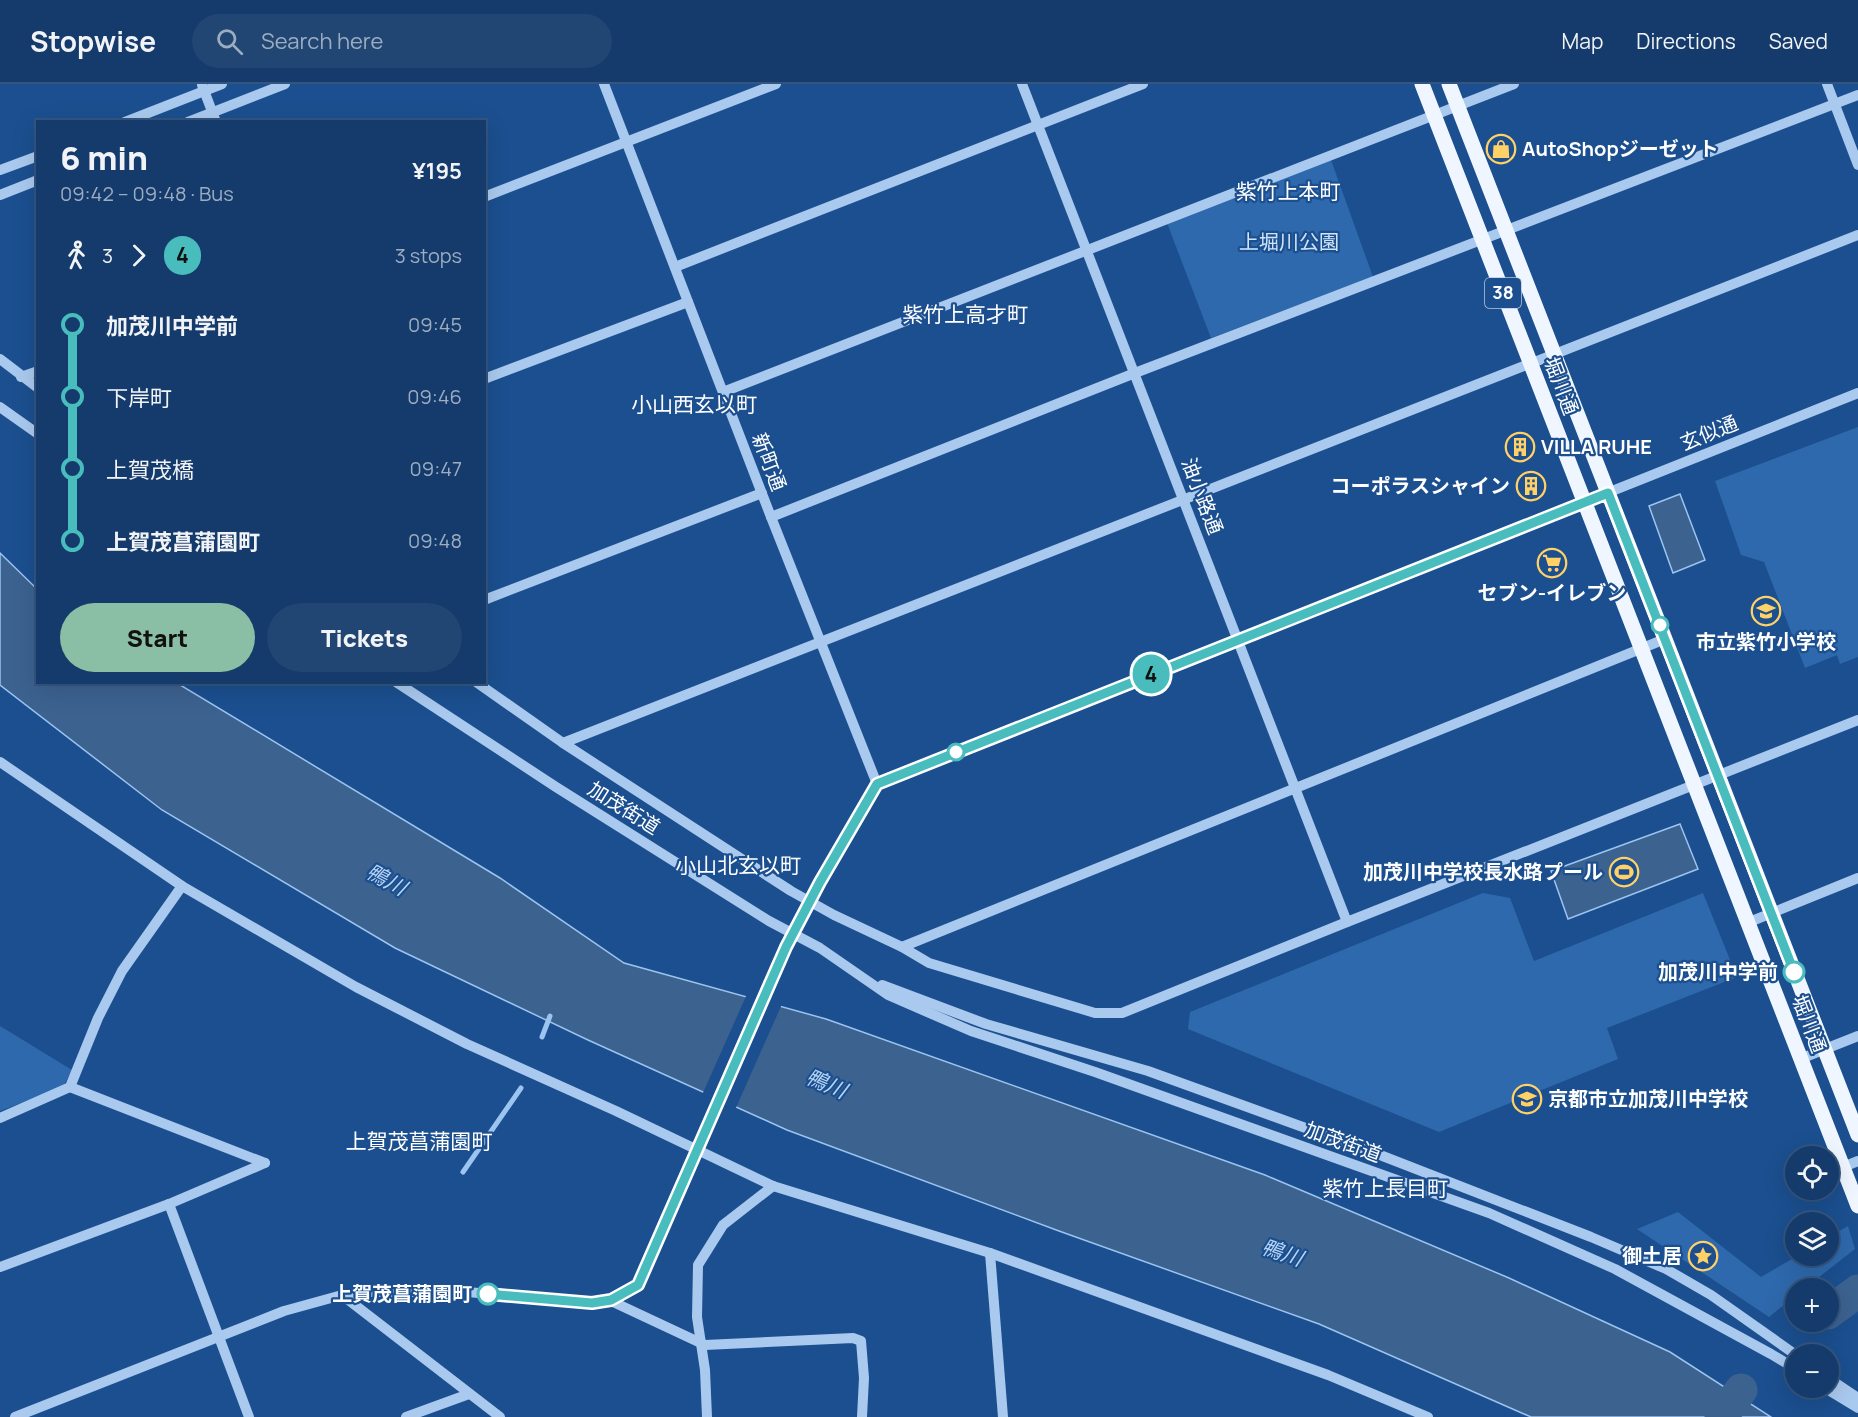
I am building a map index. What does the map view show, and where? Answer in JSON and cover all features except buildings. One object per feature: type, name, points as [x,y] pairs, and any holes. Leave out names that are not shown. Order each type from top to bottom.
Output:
[{"type":"main road","name":"堀川通","points":[[1422,84],[1858,1206]]},
{"type":"main road","name":"堀川通","points":[[1449,84],[1858,1135]]},
{"type":"street","points":[[130,120],[203,87],[222,84]]},
{"type":"street","points":[[198,120],[214,117],[285,84]]},
{"type":"street","name":"新町通","points":[[604,84],[877,784]]},
{"type":"street","points":[[486,196],[776,84]]},
{"type":"street","name":"油小路通","points":[[1022,84],[1347,922]]},
{"type":"street","points":[[675,267],[1143,84]]},
{"type":"street","points":[[723,392],[1514,84]]},
{"type":"street","points":[[1827,84],[1858,165]]},
{"type":"street","points":[[203,87],[214,117]]},
{"type":"street","points":[[771,517],[1135,373],[1858,95]]},
{"type":"street","points":[[0,170],[36,156]]},
{"type":"street","points":[[0,195],[36,181]]},
{"type":"street","points":[[563,743],[1858,235]]},
{"type":"street","points":[[486,378],[688,302]]},
{"type":"street","points":[[0,359],[36,387]]},
{"type":"street","points":[[21,377],[36,372]]},
{"type":"street","name":"玄似通","points":[[877,784],[1858,393]]},
{"type":"street","points":[[0,407],[36,433]]},
{"type":"street","points":[[486,599],[762,493]]},
{"type":"street","points":[[902,947],[1665,639]]},
{"type":"street","name":"加茂街道","points":[[399,684],[556,787],[769,921],[820,948],[888,995],[971,1031],[1095,1072],[1489,1213],[1615,1269],[1785,1362]]},
{"type":"street","points":[[479,684],[563,743],[834,915],[902,947],[929,963],[1095,1013],[1122,1013],[1858,720]]},
{"type":"street","points":[[0,762],[182,886],[356,987],[467,1044],[773,1186],[990,1253],[1328,1374],[1428,1417]]},
{"type":"street","points":[[15,1417],[284,1311],[342,1295],[369,1292],[467,1292],[592,1303],[611,1300],[638,1285],[702,1134],[786,947],[820,882],[877,784]]},
{"type":"street","points":[[1747,923],[1858,878]]},
{"type":"street","points":[[0,1118],[70,1087],[98,1018],[122,971],[182,886]]},
{"type":"street","name":"加茂街道","points":[[865,979],[986,1024],[1148,1071],[1380,1155],[1591,1237],[1675,1274],[1711,1295],[1785,1347]]},
{"type":"street","points":[[1800,1059],[1858,1036]]},
{"type":"street","points":[[0,1267],[169,1204],[265,1163],[70,1087]]},
{"type":"street","points":[[1843,1167],[1858,1161]]},
{"type":"street","points":[[707,1417],[705,1370],[697,1317],[698,1265],[723,1225],[773,1186]]},
{"type":"street","points":[[169,1204],[249,1417]]},
{"type":"street","points":[[990,1253],[1003,1417]]},
{"type":"street","points":[[342,1295],[500,1417]]},
{"type":"street","points":[[611,1300],[701,1343],[711,1345],[853,1338],[861,1341],[864,1378],[862,1417]]},
{"type":"street","points":[[1839,1385],[1858,1398]]},
{"type":"street","points":[[406,1417],[469,1394]]},
{"type":"street","points":[[1839,1396],[1858,1408]]},
{"type":"green space","name":"上堀川公園","points":[[1331,160],[1373,277],[1211,338],[1167,223]]},
{"type":"green space","points":[[1858,427],[1858,657],[1840,664],[1837,655],[1805,668],[1764,562],[1741,555],[1715,481]]},
{"type":"green space","points":[[1483,893],[1510,898],[1534,961],[1703,893],[1737,977],[1607,1028],[1618,1059],[1439,1132],[1188,1029],[1190,1012]]},
{"type":"green space","points":[[0,1026],[72,1070],[63,1087],[0,1111]]},
{"type":"green space","points":[[1678,1212],[1761,1277],[1785,1263],[1785,1266],[1833,1266],[1818,1278],[1785,1278],[1785,1304],[1769,1317],[1637,1229]]},
{"type":"green space","points":[[1848,1226],[1855,1249],[1839,1261],[1839,1231]]},
{"type":"water","points":[[1680,494],[1705,560],[1673,573],[1649,506]]},
{"type":"water","name":"鴨川","points":[[0,553],[36,588],[36,684],[179,684],[500,878],[624,963],[826,1019],[1265,1175],[1509,1278],[1670,1352],[1771,1417],[1531,1417],[1319,1324],[787,1130],[588,1040],[395,948],[162,810],[0,685]]},
{"type":"water","name":"加茂川中学校長水路プール","points":[[1680,824],[1698,869],[1568,919],[1551,871]]},
{"type":"pier","points":[[747,994],[782,1004],[735,1110],[702,1095]]},
{"type":"waterway","points":[[542,1037],[550,1016]]},
{"type":"waterway","points":[[463,1172],[521,1088]]},
{"type":"waterway","points":[[1839,1305],[1858,1291]]},
{"type":"waterway","points":[[1721,1417],[1741,1390]]},
{"type":"bus line","name":"4","points":[[488,1294],[592,1303],[611,1300],[638,1285],[786,947],[820,882],[877,784],[1608,493],[1794,972]]},
{"type":"place","name":"AutoShopジーゼット","points":[[1501,149]]},
{"type":"place","name":"VILLA RUHE","points":[[1520,447]]},
{"type":"place","name":"コーポラスシャイン","points":[[1531,486]]},
{"type":"place","name":"セブン-イレブン","points":[[1552,563]]},
{"type":"place","name":"市立紫竹小学校","points":[[1766,611]]},
{"type":"place","name":"加茂川中学校長水路プール","points":[[1624,872]]},
{"type":"place","name":"加茂川中学前","points":[[1794,972]]},
{"type":"place","name":"京都市立加茂川中学校","points":[[1527,1099]]},
{"type":"place","name":"御土居","points":[[1703,1256]]},
{"type":"place","name":"上賀茂菖蒲園町","points":[[488,1294]]},
{"type":"district","name":"紫竹上本町","points":[[1288,192]]},
{"type":"district","name":"紫竹上高才町","points":[[965,315]]},
{"type":"district","name":"小山西玄以町","points":[[694,405]]},
{"type":"district","name":"小山北玄以町","points":[[738,866]]},
{"type":"district","name":"上賀茂菖蒲園町","points":[[419,1142]]},
{"type":"district","name":"紫竹上長目町","points":[[1385,1189]]}]
